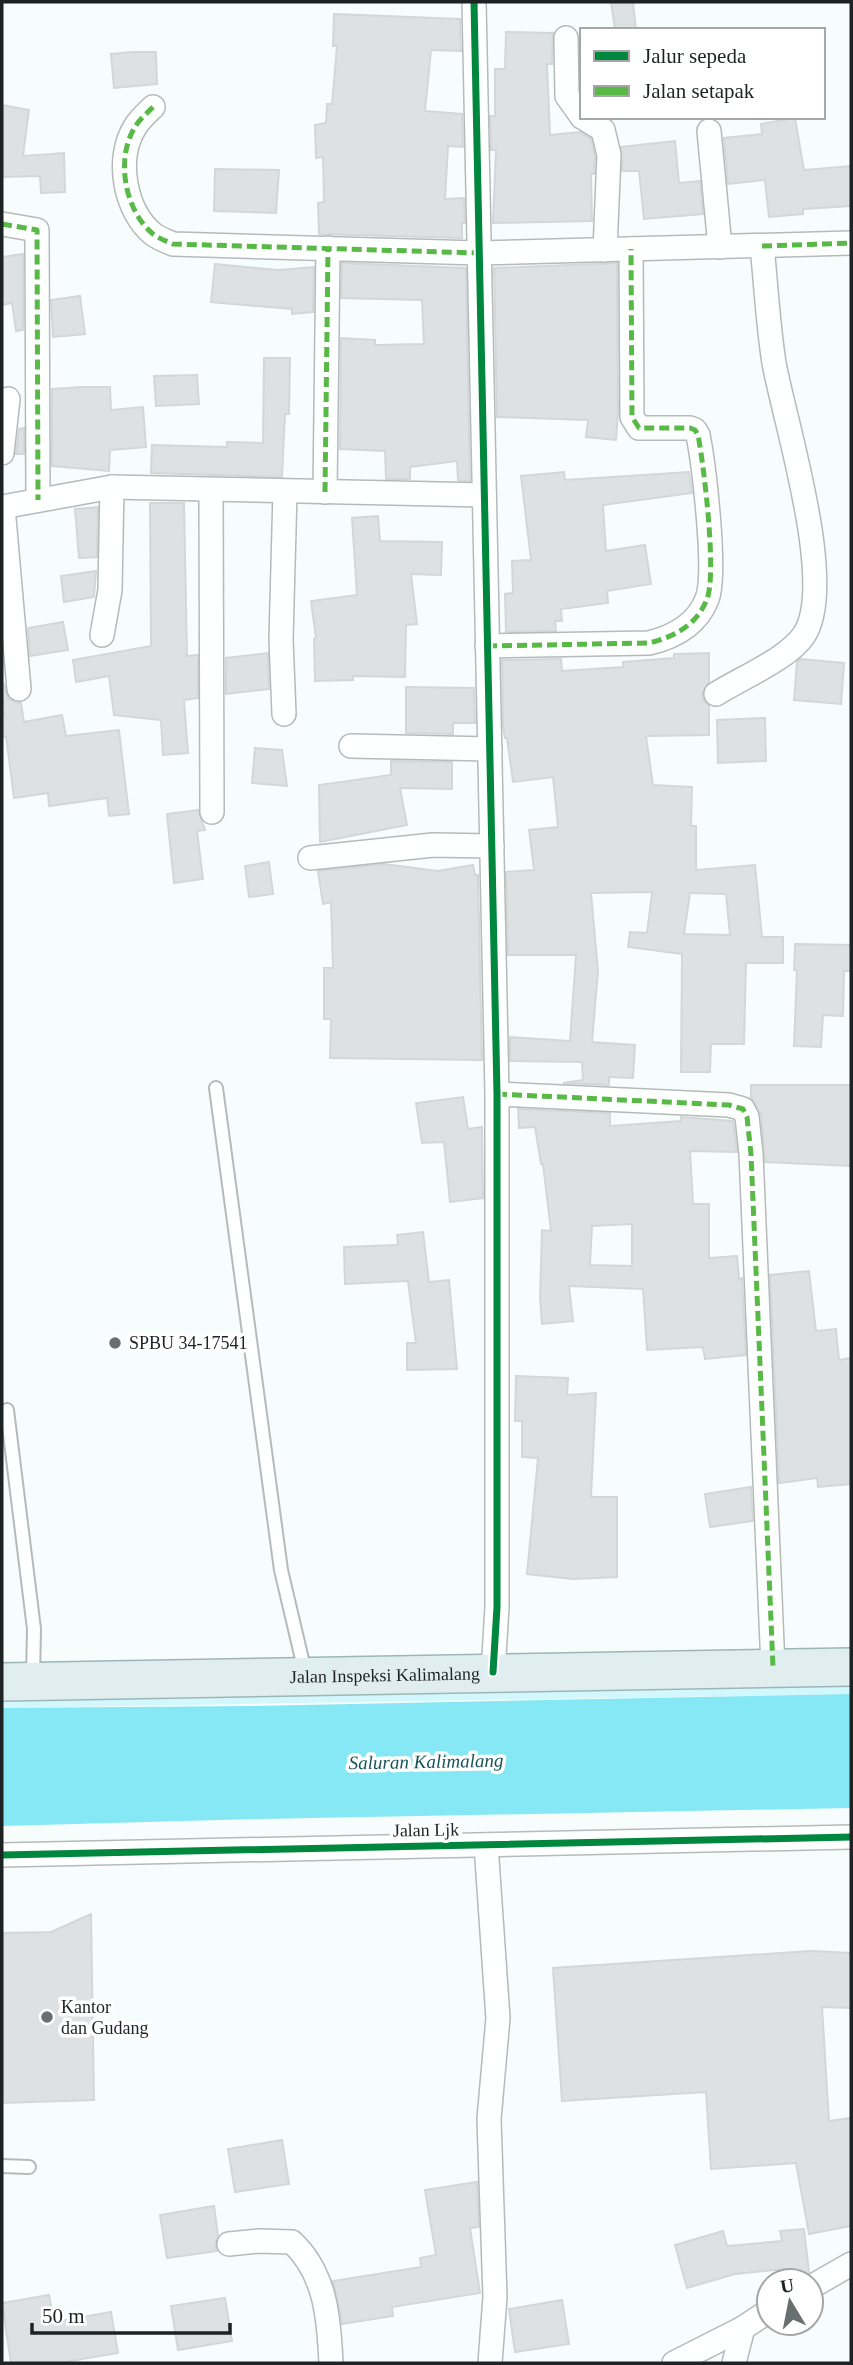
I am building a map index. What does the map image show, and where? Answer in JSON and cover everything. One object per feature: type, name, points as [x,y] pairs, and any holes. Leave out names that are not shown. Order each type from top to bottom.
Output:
[{"type":"main road","name":"Jalan Inspeksi Kalimalang","points":[[17,1682],[493,1671],[851,1667]]},
{"type":"street","points":[[474,2],[497,1094],[497,1607],[493,1671]]},
{"type":"street","points":[[566,38],[567,96],[580,114]]},
{"type":"street","points":[[153,107],[134,128],[125,163],[126,185],[130,201],[145,226],[155,236],[173,244],[479,253],[851,243]]},
{"type":"street","points":[[585,119],[603,130],[609,155],[605,250]]},
{"type":"street","points":[[709,131],[720,247]]},
{"type":"street","points":[[2,224],[37,230],[38,500]]},
{"type":"street","points":[[716,694],[778,659],[803,636],[813,617],[816,592],[814,561],[802,489],[774,362],[762,246]]},
{"type":"street","points":[[325,492],[328,248]]},
{"type":"street","points":[[488,646],[649,643],[667,639],[687,627],[707,600],[710,587],[709,537],[698,435],[690,428],[639,428],[632,417],[631,249]]},
{"type":"street","points":[[2,453],[8,399]]},
{"type":"street","points":[[19,689],[2,507],[112,487],[484,495]]},
{"type":"street","points":[[102,635],[110,590],[112,487]]},
{"type":"street","points":[[211,490],[212,812]]},
{"type":"street","points":[[284,714],[281,639],[285,492]]},
{"type":"street","points":[[351,746],[490,749]]},
{"type":"street","points":[[310,858],[433,845],[492,846]]},
{"type":"street","points":[[497,1094],[729,1105],[743,1109],[747,1117],[751,1154],[773,1667]]},
{"type":"street","name":"Jalan Ljk","points":[[2,1855],[851,1837]]},
{"type":"street","points":[[486,1845],[498,2018],[489,2119],[495,2297],[490,2363]]},
{"type":"street","points":[[229,2244],[292,2242],[304,2254],[315,2271],[328,2314],[331,2363]]},
{"type":"street","points":[[825,2279],[851,2264]]},
{"type":"street","points":[[674,2363],[755,2320]]},
{"type":"street","points":[[734,2363],[743,2328]]},
{"type":"lane","points":[[216,1088],[281,1570],[306,1676]]},
{"type":"lane","points":[[7,1410],[34,1629],[17,1682]]},
{"type":"lane","points":[[2,2166],[29,2167]]},
{"type":"shaded area","points":[[851,1667],[851,1694],[2,1708],[2,1682]]},
{"type":"water","name":"Saluran Kalimalang","points":[[851,1694],[851,1808],[2,1826],[2,1708],[251,1706]]},
{"type":"building","points":[[611,2],[633,2],[636,28],[615,28]]},
{"type":"building","points":[[334,14],[460,19],[461,51],[431,50],[425,111],[462,114],[463,147],[448,146],[445,199],[464,198],[465,223],[462,223],[462,238],[319,234],[318,203],[324,202],[323,157],[316,158],[315,125],[326,123],[327,104],[332,104],[337,46],[333,46]]},
{"type":"building","points":[[506,32],[553,33],[552,64],[547,64],[550,135],[580,132],[591,139],[595,156],[594,174],[591,174],[592,221],[493,223],[496,150],[491,150],[490,116],[495,116],[495,69],[505,69]]},
{"type":"building","points":[[156,52],[157,84],[114,88],[111,54]]},
{"type":"building","points":[[2,105],[29,110],[23,156],[64,153],[65,192],[41,193],[40,176],[2,177]]},
{"type":"building","points":[[795,119],[804,170],[851,166],[851,206],[803,209],[803,214],[769,217],[765,180],[728,184],[724,138],[762,134],[761,124]]},
{"type":"building","points":[[675,141],[679,183],[700,181],[703,214],[644,219],[639,171],[622,171],[621,147]]},
{"type":"building","points":[[215,169],[279,170],[276,213],[214,211]]},
{"type":"building","points":[[23,254],[23,330],[16,331],[12,303],[2,305],[2,257]]},
{"type":"building","points":[[342,263],[466,268],[470,481],[458,480],[457,461],[410,467],[410,479],[386,479],[385,451],[340,449],[341,338],[375,340],[375,345],[424,344],[422,300],[341,298]]},
{"type":"building","points":[[617,263],[616,440],[586,437],[588,420],[497,417],[494,268]]},
{"type":"building","points":[[215,264],[278,270],[314,267],[313,312],[292,314],[292,309],[211,302]]},
{"type":"building","points":[[80,296],[85,334],[53,337],[51,300]]},
{"type":"building","points":[[264,358],[290,358],[289,414],[285,414],[282,477],[151,473],[152,445],[227,447],[227,442],[263,443]]},
{"type":"building","points":[[197,375],[199,404],[156,406],[154,376]]},
{"type":"building","points":[[110,387],[111,410],[143,407],[146,447],[110,450],[109,471],[52,466],[52,389]]},
{"type":"building","points":[[24,428],[24,454],[16,454],[19,429]]},
{"type":"building","points":[[564,472],[565,480],[689,472],[692,493],[603,505],[606,551],[645,545],[651,584],[607,591],[608,603],[561,609],[562,621],[555,621],[556,631],[506,632],[505,594],[513,593],[512,561],[531,560],[521,476]]},
{"type":"building","points":[[150,503],[184,503],[187,656],[198,655],[198,698],[184,700],[188,753],[163,755],[161,720],[114,715],[109,676],[76,682],[73,660],[151,646]]},
{"type":"building","points":[[98,507],[97,557],[79,558],[75,509]]},
{"type":"building","points":[[378,516],[380,541],[442,542],[441,575],[411,574],[417,624],[406,625],[405,677],[353,676],[353,680],[315,681],[316,638],[311,601],[357,595],[352,518]]},
{"type":"building","points":[[96,571],[94,597],[64,602],[61,576]]},
{"type":"building","points":[[63,622],[68,650],[30,656],[28,628]]},
{"type":"building","points":[[268,653],[269,689],[226,694],[226,658]]},
{"type":"building","points":[[709,653],[709,682],[702,694],[709,706],[709,735],[646,736],[653,785],[692,787],[691,826],[696,826],[696,870],[755,865],[762,937],[783,937],[783,963],[746,963],[744,1044],[711,1044],[710,1072],[681,1072],[682,954],[628,947],[630,932],[647,933],[652,892],[591,893],[598,971],[592,1042],[635,1045],[633,1078],[609,1077],[609,1085],[563,1083],[583,1080],[582,1062],[510,1061],[510,1037],[570,1041],[576,955],[508,955],[506,872],[534,870],[529,830],[558,827],[553,777],[513,782],[503,727],[502,660],[561,659],[562,671],[623,667],[623,662],[674,658],[674,654]],"holes":[[[690,893],[726,894],[730,935],[684,934]]]},
{"type":"building","points":[[800,659],[844,663],[841,704],[794,700],[797,662]]},
{"type":"building","points":[[2,684],[8,698],[21,703],[24,722],[62,715],[66,736],[119,730],[129,814],[109,816],[107,798],[49,806],[48,793],[14,798],[6,736],[2,737]]},
{"type":"building","points":[[406,687],[474,688],[475,723],[453,723],[453,734],[406,733]]},
{"type":"building","points":[[765,718],[766,761],[718,763],[717,720]]},
{"type":"building","points":[[255,748],[282,750],[287,786],[252,783]]},
{"type":"building","points":[[391,761],[452,762],[452,789],[400,788],[407,825],[320,842],[319,785],[391,775]]},
{"type":"building","points":[[198,810],[205,830],[197,831],[203,879],[174,883],[167,814]]},
{"type":"building","points":[[269,862],[273,894],[249,897],[245,866]]},
{"type":"building","points":[[384,864],[438,871],[473,865],[475,875],[478,875],[482,1060],[330,1058],[331,1019],[324,1019],[324,968],[333,968],[331,902],[323,904],[318,871]]},
{"type":"building","points":[[795,944],[851,945],[851,971],[844,971],[843,1016],[823,1015],[821,1047],[794,1046],[797,970],[794,970]]},
{"type":"building","points":[[751,1085],[851,1085],[851,1166],[765,1162],[761,1115],[751,1097]]},
{"type":"building","points":[[463,1097],[468,1129],[482,1127],[483,1198],[450,1202],[444,1142],[422,1143],[416,1103]]},
{"type":"building","points":[[518,1109],[610,1113],[610,1126],[681,1121],[681,1117],[733,1121],[737,1152],[690,1151],[693,1204],[709,1204],[709,1258],[737,1256],[739,1279],[742,1278],[746,1355],[705,1359],[703,1347],[647,1350],[643,1289],[569,1286],[573,1321],[542,1324],[542,1230],[551,1231],[543,1164],[535,1127],[519,1128]],"holes":[[[632,1224],[632,1266],[590,1265],[592,1226]]]},
{"type":"building","points":[[423,1232],[429,1282],[449,1280],[457,1369],[407,1370],[407,1343],[416,1343],[408,1281],[345,1284],[344,1247],[398,1245],[397,1235]]},
{"type":"building","points":[[809,1271],[816,1331],[836,1329],[839,1360],[851,1358],[851,1484],[818,1487],[817,1478],[779,1483],[770,1275]]},
{"type":"building","points":[[516,1376],[568,1378],[567,1395],[596,1393],[591,1497],[617,1497],[617,1577],[573,1579],[527,1574],[538,1458],[522,1457],[522,1421],[515,1421]]},
{"type":"building","points":[[751,1487],[753,1521],[710,1527],[705,1494]]},
{"type":"building","name":"Kantor dan Gudang","points":[[91,1914],[94,2100],[2,2103],[2,1933],[51,1932]]},
{"type":"building","points":[[811,1951],[851,1953],[851,2008],[822,2007],[829,2121],[851,2118],[851,2226],[809,2234],[796,2163],[711,2169],[706,2092],[562,2101],[553,1968]]},
{"type":"building","points":[[282,2140],[289,2184],[235,2192],[228,2149]]},
{"type":"building","points":[[477,2182],[479,2227],[470,2228],[480,2293],[392,2307],[393,2316],[342,2324],[333,2281],[421,2267],[420,2258],[436,2255],[425,2190]]},
{"type":"building","points":[[214,2206],[217,2251],[167,2258],[160,2215]]},
{"type":"building","points":[[804,2229],[808,2267],[755,2267],[755,2272],[735,2274],[687,2288],[675,2245],[723,2231],[727,2246],[782,2241],[780,2231]]},
{"type":"building","points":[[49,2295],[54,2322],[111,2312],[118,2353],[59,2363],[11,2363],[2,2303]]},
{"type":"building","points":[[225,2298],[232,2341],[178,2350],[171,2306]]},
{"type":"building","points":[[562,2300],[569,2344],[515,2352],[509,2309]]},
{"type":"marked path","points":[[153,107],[137,124],[129,140],[125,154],[126,184],[143,224],[165,241],[173,244],[479,253]]},
{"type":"marked path","points":[[2,224],[37,230],[38,500]]},
{"type":"marked path","points":[[762,246],[851,243]]},
{"type":"marked path","points":[[325,492],[328,248]]},
{"type":"marked path","points":[[487,646],[649,643],[667,637],[691,623],[707,599],[710,586],[710,544],[698,435],[690,428],[639,428],[632,417],[631,249]]},
{"type":"marked path","points":[[497,1094],[729,1105],[743,1109],[747,1117],[751,1154],[773,1667]]},
{"type":"cycle path","points":[[474,2],[497,1094],[497,1607],[493,1672]]},
{"type":"cycle path","points":[[2,1855],[851,1837]]},
{"type":"place","name":"SPBU 34-17541","points":[[115,1343]]},
{"type":"place","name":"Kantor dan Gudang","points":[[47,2017]]}]
